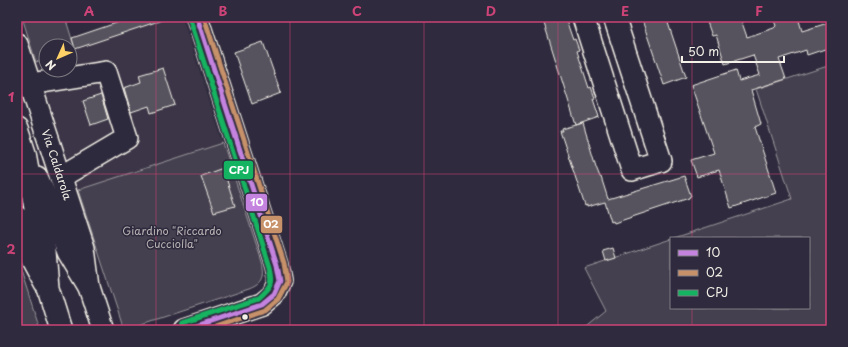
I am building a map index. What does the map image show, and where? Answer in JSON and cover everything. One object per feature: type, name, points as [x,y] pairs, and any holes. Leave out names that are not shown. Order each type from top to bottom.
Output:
[{"type":"street","points":[[184,330],[262,304],[274,294],[280,282],[277,265],[197,17]]},
{"type":"street","points":[[583,17],[632,170],[661,161],[614,17]]},
{"type":"street","name":"Via Caldarola","points":[[17,44],[84,248],[89,287]]},
{"type":"street","points":[[30,84],[106,72],[127,138],[61,177]]},
{"type":"street","name":"Via Caldarola","points":[[17,129],[25,153],[48,201],[68,252],[89,287],[104,330]]},
{"type":"street","name":"Via Caldarola","points":[[25,153],[45,251],[48,288]]},
{"type":"street","name":"Via Caldarola","points":[[17,216],[30,256],[48,288],[61,330]]},
{"type":"shaded area","points":[[171,17],[182,17],[223,143],[78,190],[41,78],[78,78],[78,48]]},
{"type":"green space","points":[[22,17],[65,17],[72,38],[38,38],[38,61],[36,62]]},
{"type":"green space","points":[[831,65],[831,330],[583,330],[606,311],[584,268],[670,239],[670,309],[810,309],[810,237],[677,237],[792,199],[756,89]]},
{"type":"green space","name":"Giardino \"Riccardo Cucciolla\"","points":[[223,143],[262,262],[263,275],[260,282],[249,289],[124,330],[78,190]]},
{"type":"green space","points":[[17,258],[40,330],[17,330]]},
{"type":"building","points":[[134,17],[165,17],[165,19],[78,48],[78,38],[72,38]]},
{"type":"building","points":[[542,17],[565,17],[573,40],[575,39],[579,50],[577,51],[589,88],[591,87],[595,98],[593,99],[599,117],[576,125]]},
{"type":"building","points":[[641,17],[666,17],[686,77],[664,85]]},
{"type":"building","points":[[721,17],[740,17],[747,37],[774,28],[776,26],[773,17],[798,17],[802,31],[831,22],[831,47],[807,55],[806,50],[779,59],[786,79],[751,90],[761,124],[755,127],[776,193],[731,208],[719,170],[697,177],[691,160],[714,153],[691,85],[736,70],[739,81],[760,75],[753,55],[725,64],[716,35],[712,36],[707,22]]},
{"type":"building","points":[[263,42],[281,93],[252,104],[234,52]]},
{"type":"building","points":[[163,68],[175,105],[151,113],[149,106],[131,112],[124,88],[141,82],[139,75]]},
{"type":"building","points":[[101,95],[108,119],[91,125],[83,101]]},
{"type":"building","points":[[583,123],[596,167],[608,199],[684,176],[691,196],[689,198],[614,223],[613,221],[611,222],[605,202],[587,207],[587,205],[585,206],[560,131],[563,131],[562,129]]},
{"type":"building","points":[[223,168],[235,206],[214,212],[201,176]]},
{"type":"building","points":[[613,248],[616,258],[606,261],[603,251]]},
{"type":"transit line","name":"10","points":[[184,330],[262,304],[274,294],[280,281],[277,265],[197,17]]},
{"type":"transit line","name":"02","points":[[204,17],[284,263],[287,282],[278,299],[265,310],[206,330]]},
{"type":"transit line","name":"CPJ","points":[[182,323],[259,298],[267,290],[272,281],[270,267],[190,19]]}]
